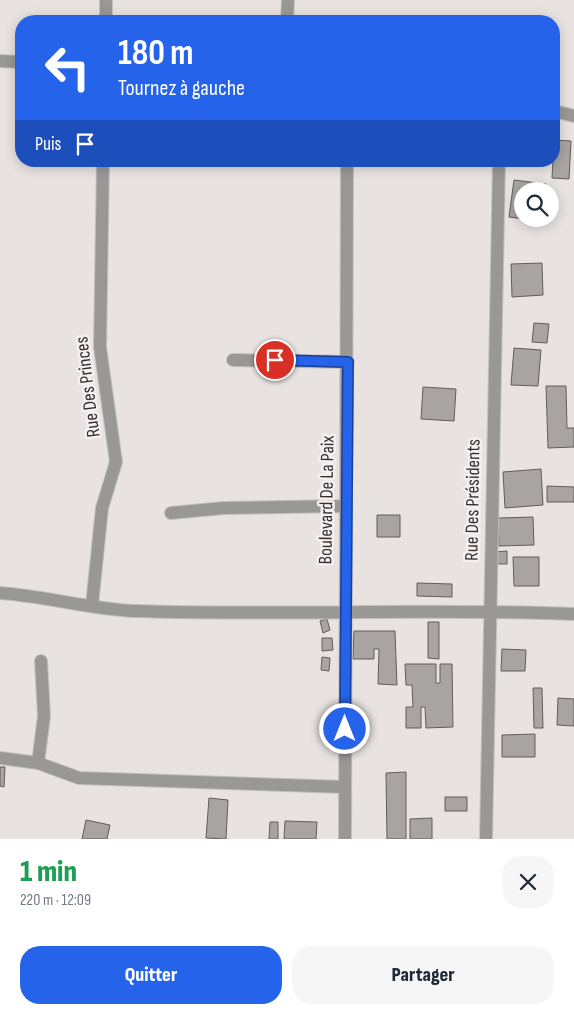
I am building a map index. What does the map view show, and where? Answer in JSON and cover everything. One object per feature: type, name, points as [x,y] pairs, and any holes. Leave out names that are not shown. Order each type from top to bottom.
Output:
[{"type":"street","points":[[106,0],[106,15]]},
{"type":"street","points":[[287,15],[288,0]]},
{"type":"street","points":[[0,61],[15,62]]},
{"type":"street","points":[[560,112],[574,116]]},
{"type":"street","name":"Rue Des Princes","points":[[92,605],[102,508],[116,462],[100,347],[103,167]]},
{"type":"street","name":"Boulevard De La Paix","points":[[345,839],[345,506],[348,362],[347,167]]},
{"type":"street","name":"Rue Des Présidents","points":[[486,839],[499,167]]},
{"type":"street","points":[[234,360],[348,362]]},
{"type":"street","points":[[171,513],[224,508],[345,506]]},
{"type":"street","points":[[0,593],[142,611],[345,613],[489,610],[574,614]]},
{"type":"street","points":[[38,763],[44,716],[41,661]]},
{"type":"street","points":[[0,758],[38,763],[79,778],[345,787]]},
{"type":"building","points":[[560,140],[571,141],[569,179],[552,178],[553,167],[560,167]]},
{"type":"building","points":[[514,180],[530,182],[514,182],[514,218],[509,217]]},
{"type":"building","points":[[542,263],[543,295],[512,297],[511,264]]},
{"type":"building","points":[[534,323],[549,324],[547,343],[532,342]]},
{"type":"building","points":[[514,348],[541,350],[538,386],[511,385]]},
{"type":"building","points":[[546,386],[566,386],[567,428],[574,428],[574,447],[548,448]]},
{"type":"building","points":[[423,387],[456,389],[454,421],[421,419]]},
{"type":"building","points":[[541,469],[543,505],[505,508],[503,472]]},
{"type":"building","points":[[547,486],[574,487],[574,502],[547,502]]},
{"type":"building","points":[[377,515],[400,515],[400,537],[377,537]]},
{"type":"building","points":[[533,517],[534,545],[499,546],[498,518]]},
{"type":"building","points":[[507,551],[507,564],[494,564],[494,552]]},
{"type":"building","points":[[513,557],[539,557],[539,586],[514,586]]},
{"type":"building","points":[[417,583],[452,584],[452,597],[417,596]]},
{"type":"building","points":[[327,619],[330,630],[323,633],[320,621]]},
{"type":"building","points":[[428,622],[439,622],[439,659],[428,658]]},
{"type":"building","points":[[354,631],[395,631],[397,685],[378,684],[379,649],[374,649],[374,659],[353,659]]},
{"type":"building","points":[[322,638],[332,638],[333,650],[322,651]]},
{"type":"building","points":[[502,649],[526,650],[525,671],[501,671]]},
{"type":"building","points":[[322,657],[330,658],[329,671],[321,670]]},
{"type":"building","points":[[405,664],[436,664],[436,683],[440,683],[440,664],[452,664],[453,727],[426,728],[425,707],[421,707],[421,728],[406,728],[406,707],[413,707],[412,685],[406,685]]},
{"type":"building","points":[[533,688],[542,688],[543,728],[534,728]]},
{"type":"building","points":[[558,698],[574,699],[574,726],[557,725]]},
{"type":"building","points":[[535,734],[535,757],[502,757],[502,735]]},
{"type":"building","points":[[0,767],[5,767],[4,787],[0,786]]},
{"type":"building","points":[[406,772],[406,839],[387,839],[386,773]]},
{"type":"building","points":[[445,797],[467,797],[467,811],[445,811]]},
{"type":"building","points":[[209,798],[228,800],[226,839],[206,838]]},
{"type":"building","points":[[432,818],[432,839],[410,839],[410,819]]},
{"type":"building","points":[[86,820],[110,825],[107,839],[82,839]]},
{"type":"building","points":[[285,821],[317,822],[316,839],[284,839]]},
{"type":"building","points":[[270,822],[278,822],[278,839],[269,839]]},
{"type":"route","points":[[275,360],[348,362],[345,506],[345,729]]}]
